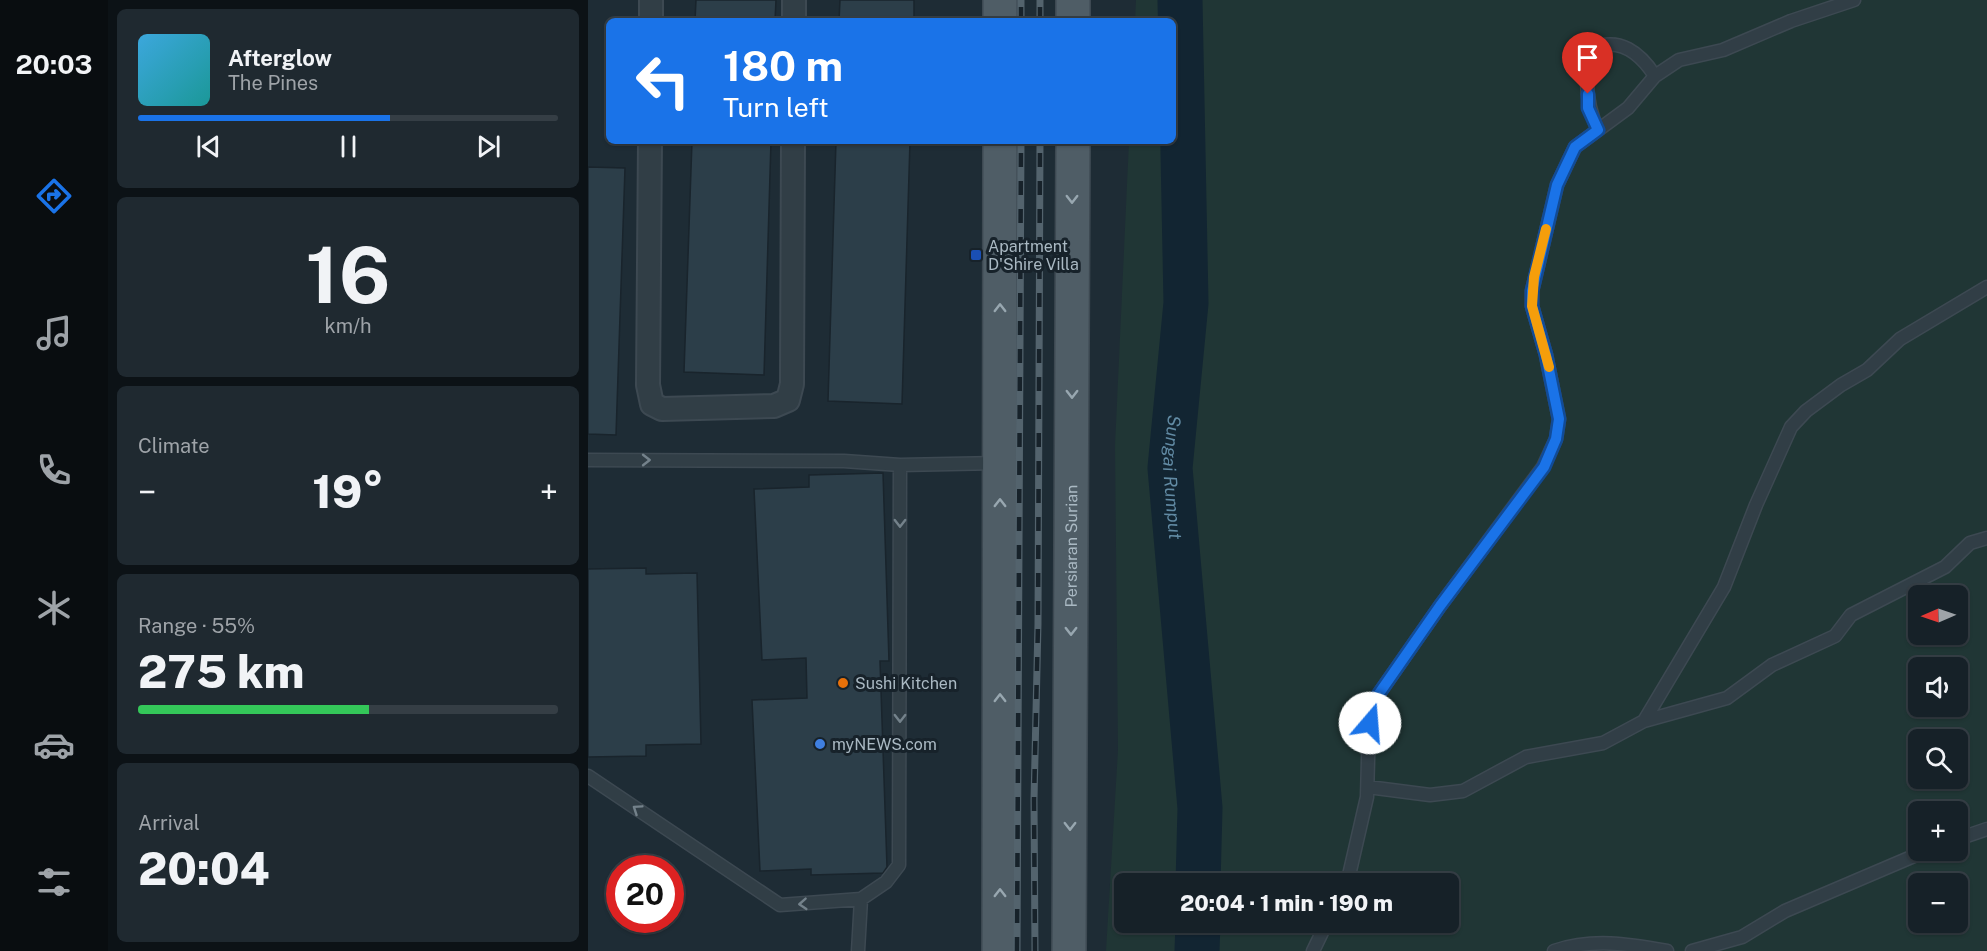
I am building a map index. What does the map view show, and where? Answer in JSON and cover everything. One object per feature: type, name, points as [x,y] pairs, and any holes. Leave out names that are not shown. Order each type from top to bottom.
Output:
[{"type":"main road","points":[[1000,0],[1000,18]]},
{"type":"main road","points":[[1073,0],[1073,18]]},
{"type":"main road","points":[[999,951],[1000,144]]},
{"type":"main road","name":"Persiaran Surian","points":[[1069,951],[1073,144]]},
{"type":"street","points":[[651,0],[651,18]]},
{"type":"street","points":[[794,0],[794,18]]},
{"type":"street","points":[[650,144],[648,385],[652,404],[662,409],[774,406],[788,400],[792,384],[794,144]]},
{"type":"lane","points":[[1349,873],[1368,787],[1370,723],[1378,695],[1440,606],[1544,467],[1556,439],[1559,419],[1546,355],[1532,306],[1532,291],[1557,185],[1575,147],[1628,108],[1655,76],[1679,60],[1723,50],[1791,21],[1854,0]]},
{"type":"lane","points":[[1598,130],[1588,108],[1587,79],[1592,49],[1603,43],[1621,44],[1646,63],[1655,76]]},
{"type":"lane","points":[[1644,721],[1724,587],[1756,505],[1791,427],[1806,411],[1840,385],[1867,370],[1900,339],[1987,287]]},
{"type":"lane","points":[[588,460],[844,460],[900,465],[1000,463]]},
{"type":"lane","points":[[588,776],[780,905],[861,899],[886,882],[899,865],[900,465]]},
{"type":"lane","points":[[1368,787],[1430,795],[1463,791],[1526,757],[1603,743],[1644,721],[1727,698],[1772,665],[1815,648],[1835,636],[1851,615],[1946,567],[1970,543],[1987,538]]},
{"type":"lane","points":[[1968,836],[1987,829]]},
{"type":"lane","points":[[1692,951],[1742,937],[1785,911],[1908,859]]},
{"type":"lane","points":[[858,951],[861,899]]},
{"type":"lane","points":[[1313,951],[1322,933]]},
{"type":"lane","points":[[1554,951],[1589,943],[1614,942],[1667,951]]},
{"type":"green space","points":[[1136,0],[1987,0],[1987,951],[1106,951],[1118,750],[1115,446],[1129,144],[1176,144],[1176,18],[1135,18]]},
{"type":"building","points":[[696,0],[776,0],[775,18],[695,18]]},
{"type":"building","points":[[840,0],[914,0],[914,18],[839,18]]},
{"type":"building","points":[[692,144],[771,144],[764,375],[684,372]]},
{"type":"building","points":[[836,144],[910,144],[902,404],[828,401]]},
{"type":"building","points":[[588,167],[625,168],[616,435],[588,434]]},
{"type":"building","points":[[883,473],[889,661],[880,661],[887,867],[883,873],[811,875],[811,869],[760,871],[752,700],[807,698],[806,658],[762,660],[754,489],[809,487],[809,475]]},
{"type":"building","points":[[646,568],[646,574],[697,573],[701,744],[646,745],[646,756],[588,757],[588,569]]},
{"type":"waterway","name":"Sungai Rumput","points":[[1180,0],[1186,303],[1170,468],[1200,808],[1198,873]]},
{"type":"waterway","name":"Sungai Rumput","points":[[1197,951],[1198,933]]},
{"type":"railway","points":[[1021,0],[1021,18]]},
{"type":"railway","points":[[1040,0],[1040,18]]},
{"type":"railway","points":[[1017,951],[1021,144]]},
{"type":"railway","points":[[1035,951],[1034,800],[1038,624],[1040,144]]},
{"type":"slow traffic","points":[[1546,229],[1534,277],[1532,306],[1536,328],[1549,367]]},
{"type":"place","name":"Apartment D'Shire Villa","points":[[976,255]]},
{"type":"place","name":"Sushi Kitchen","points":[[843,683]]},
{"type":"place","name":"myNEWS.com","points":[[820,744]]},
{"type":"route","points":[[1370,723],[1378,695],[1400,668],[1440,606],[1544,467],[1556,439],[1559,419],[1546,355],[1536,328],[1532,291],[1557,185],[1575,147],[1598,130],[1588,108],[1588,94]]}]
